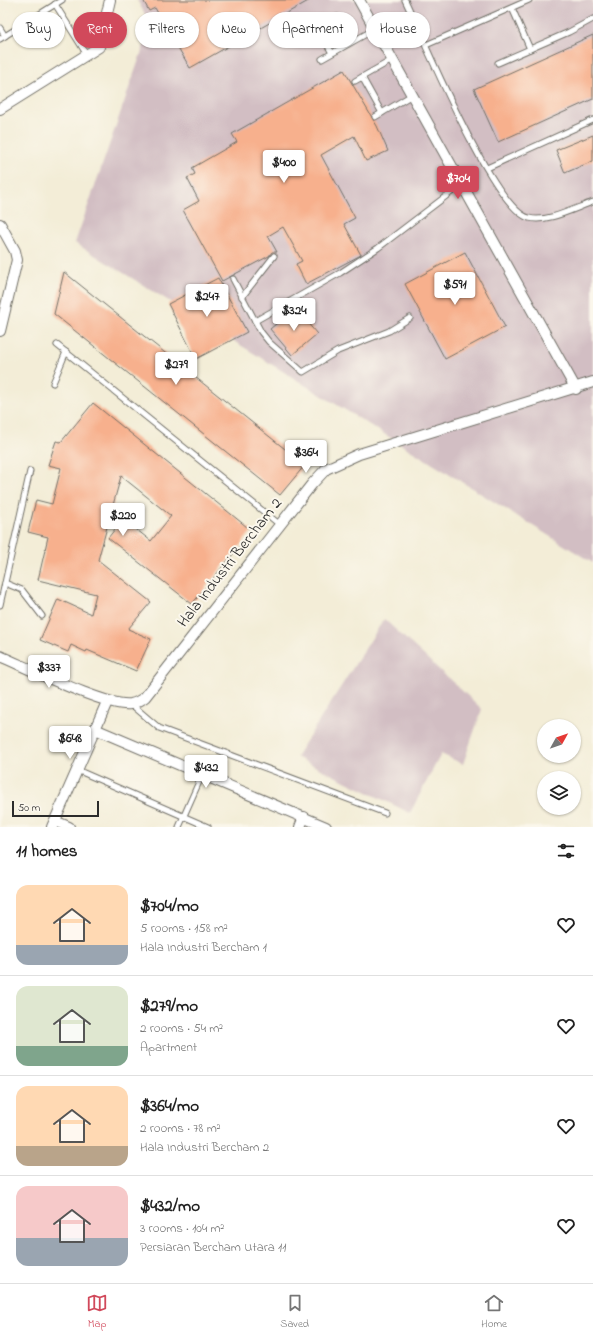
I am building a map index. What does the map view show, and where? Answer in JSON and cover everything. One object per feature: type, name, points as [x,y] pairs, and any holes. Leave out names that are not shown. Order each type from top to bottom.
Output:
[{"type":"street","points":[[0,109],[99,47],[110,0]]},
{"type":"street","points":[[359,0],[366,13]]},
{"type":"street","points":[[385,48],[576,389]]},
{"type":"street","points":[[0,224],[17,257],[0,329]]},
{"type":"street","name":"Hala Industri Bercham 2","points":[[131,704],[145,697],[279,524],[321,474],[340,462],[576,389],[593,382]]},
{"type":"street","points":[[0,656],[107,702],[131,704]]},
{"type":"street","points":[[69,827],[53,824],[107,702]]},
{"type":"street","points":[[96,729],[326,827]]},
{"type":"street","points":[[300,827],[304,817]]},
{"type":"lane","points":[[0,28],[2,37],[62,0]]},
{"type":"lane","points":[[406,0],[411,12]]},
{"type":"lane","points":[[430,43],[529,0]]},
{"type":"lane","points":[[55,4],[87,55]]},
{"type":"lane","points":[[512,8],[530,49]]},
{"type":"lane","points":[[498,63],[593,19]]},
{"type":"lane","points":[[322,59],[366,34]]},
{"type":"lane","points":[[329,48],[332,54]]},
{"type":"lane","points":[[427,48],[461,121],[487,168],[511,205],[520,214],[528,218],[546,218],[593,202]]},
{"type":"lane","points":[[355,82],[392,60]]},
{"type":"lane","points":[[362,77],[382,112]]},
{"type":"lane","points":[[375,117],[412,95]]},
{"type":"lane","points":[[487,168],[593,120]]},
{"type":"lane","points":[[255,321],[340,273],[378,248],[462,184]]},
{"type":"lane","points":[[242,297],[274,256]]},
{"type":"lane","points":[[234,279],[255,321],[269,342],[303,372],[338,351],[389,331],[410,318]]},
{"type":"lane","points":[[57,345],[279,524]]},
{"type":"lane","points":[[53,383],[66,352]]},
{"type":"lane","points":[[0,605],[30,471]]},
{"type":"lane","points":[[5,583],[22,590],[42,616]]},
{"type":"lane","points":[[131,704],[159,728],[385,813]]},
{"type":"lane","points":[[77,770],[208,827]]},
{"type":"lane","points":[[179,827],[202,775]]},
{"type":"shaded area","points":[[137,0],[593,0],[593,563],[75,243],[143,48],[199,48],[199,12],[144,12]]},
{"type":"shaded area","points":[[384,619],[482,709],[463,764],[441,754],[410,813],[296,757]]},
{"type":"building","points":[[143,0],[310,0],[289,12],[268,12],[268,24],[260,28],[260,12],[207,12],[207,48],[225,48],[190,68],[178,48],[199,48],[199,12],[157,12],[155,8],[149,11]]},
{"type":"building","points":[[593,35],[593,99],[498,142],[474,89]]},
{"type":"building","points":[[344,70],[377,126],[388,151],[366,161],[354,136],[321,155],[355,218],[344,224],[361,255],[306,284],[296,264],[302,261],[283,227],[268,236],[277,252],[272,252],[269,256],[222,281],[183,210],[199,201],[187,178],[195,174],[192,168],[237,142],[232,134]]},
{"type":"building","points":[[593,135],[593,161],[565,173],[556,150]]},
{"type":"building","points":[[465,252],[505,327],[445,359],[405,284]]},
{"type":"building","points":[[64,272],[305,465],[280,495],[54,314]]},
{"type":"building","points":[[218,278],[247,332],[196,359],[168,304]]},
{"type":"building","points":[[295,308],[317,334],[292,355],[270,329]]},
{"type":"building","points":[[93,403],[252,531],[192,604],[108,538],[123,519],[151,541],[171,516],[121,476],[98,560],[151,602],[128,629],[151,639],[136,671],[87,650],[86,652],[71,645],[68,652],[40,640],[58,599],[91,614],[96,594],[38,580],[48,537],[28,532],[36,500],[52,504],[61,468],[48,465],[56,441],[61,442]]}]
